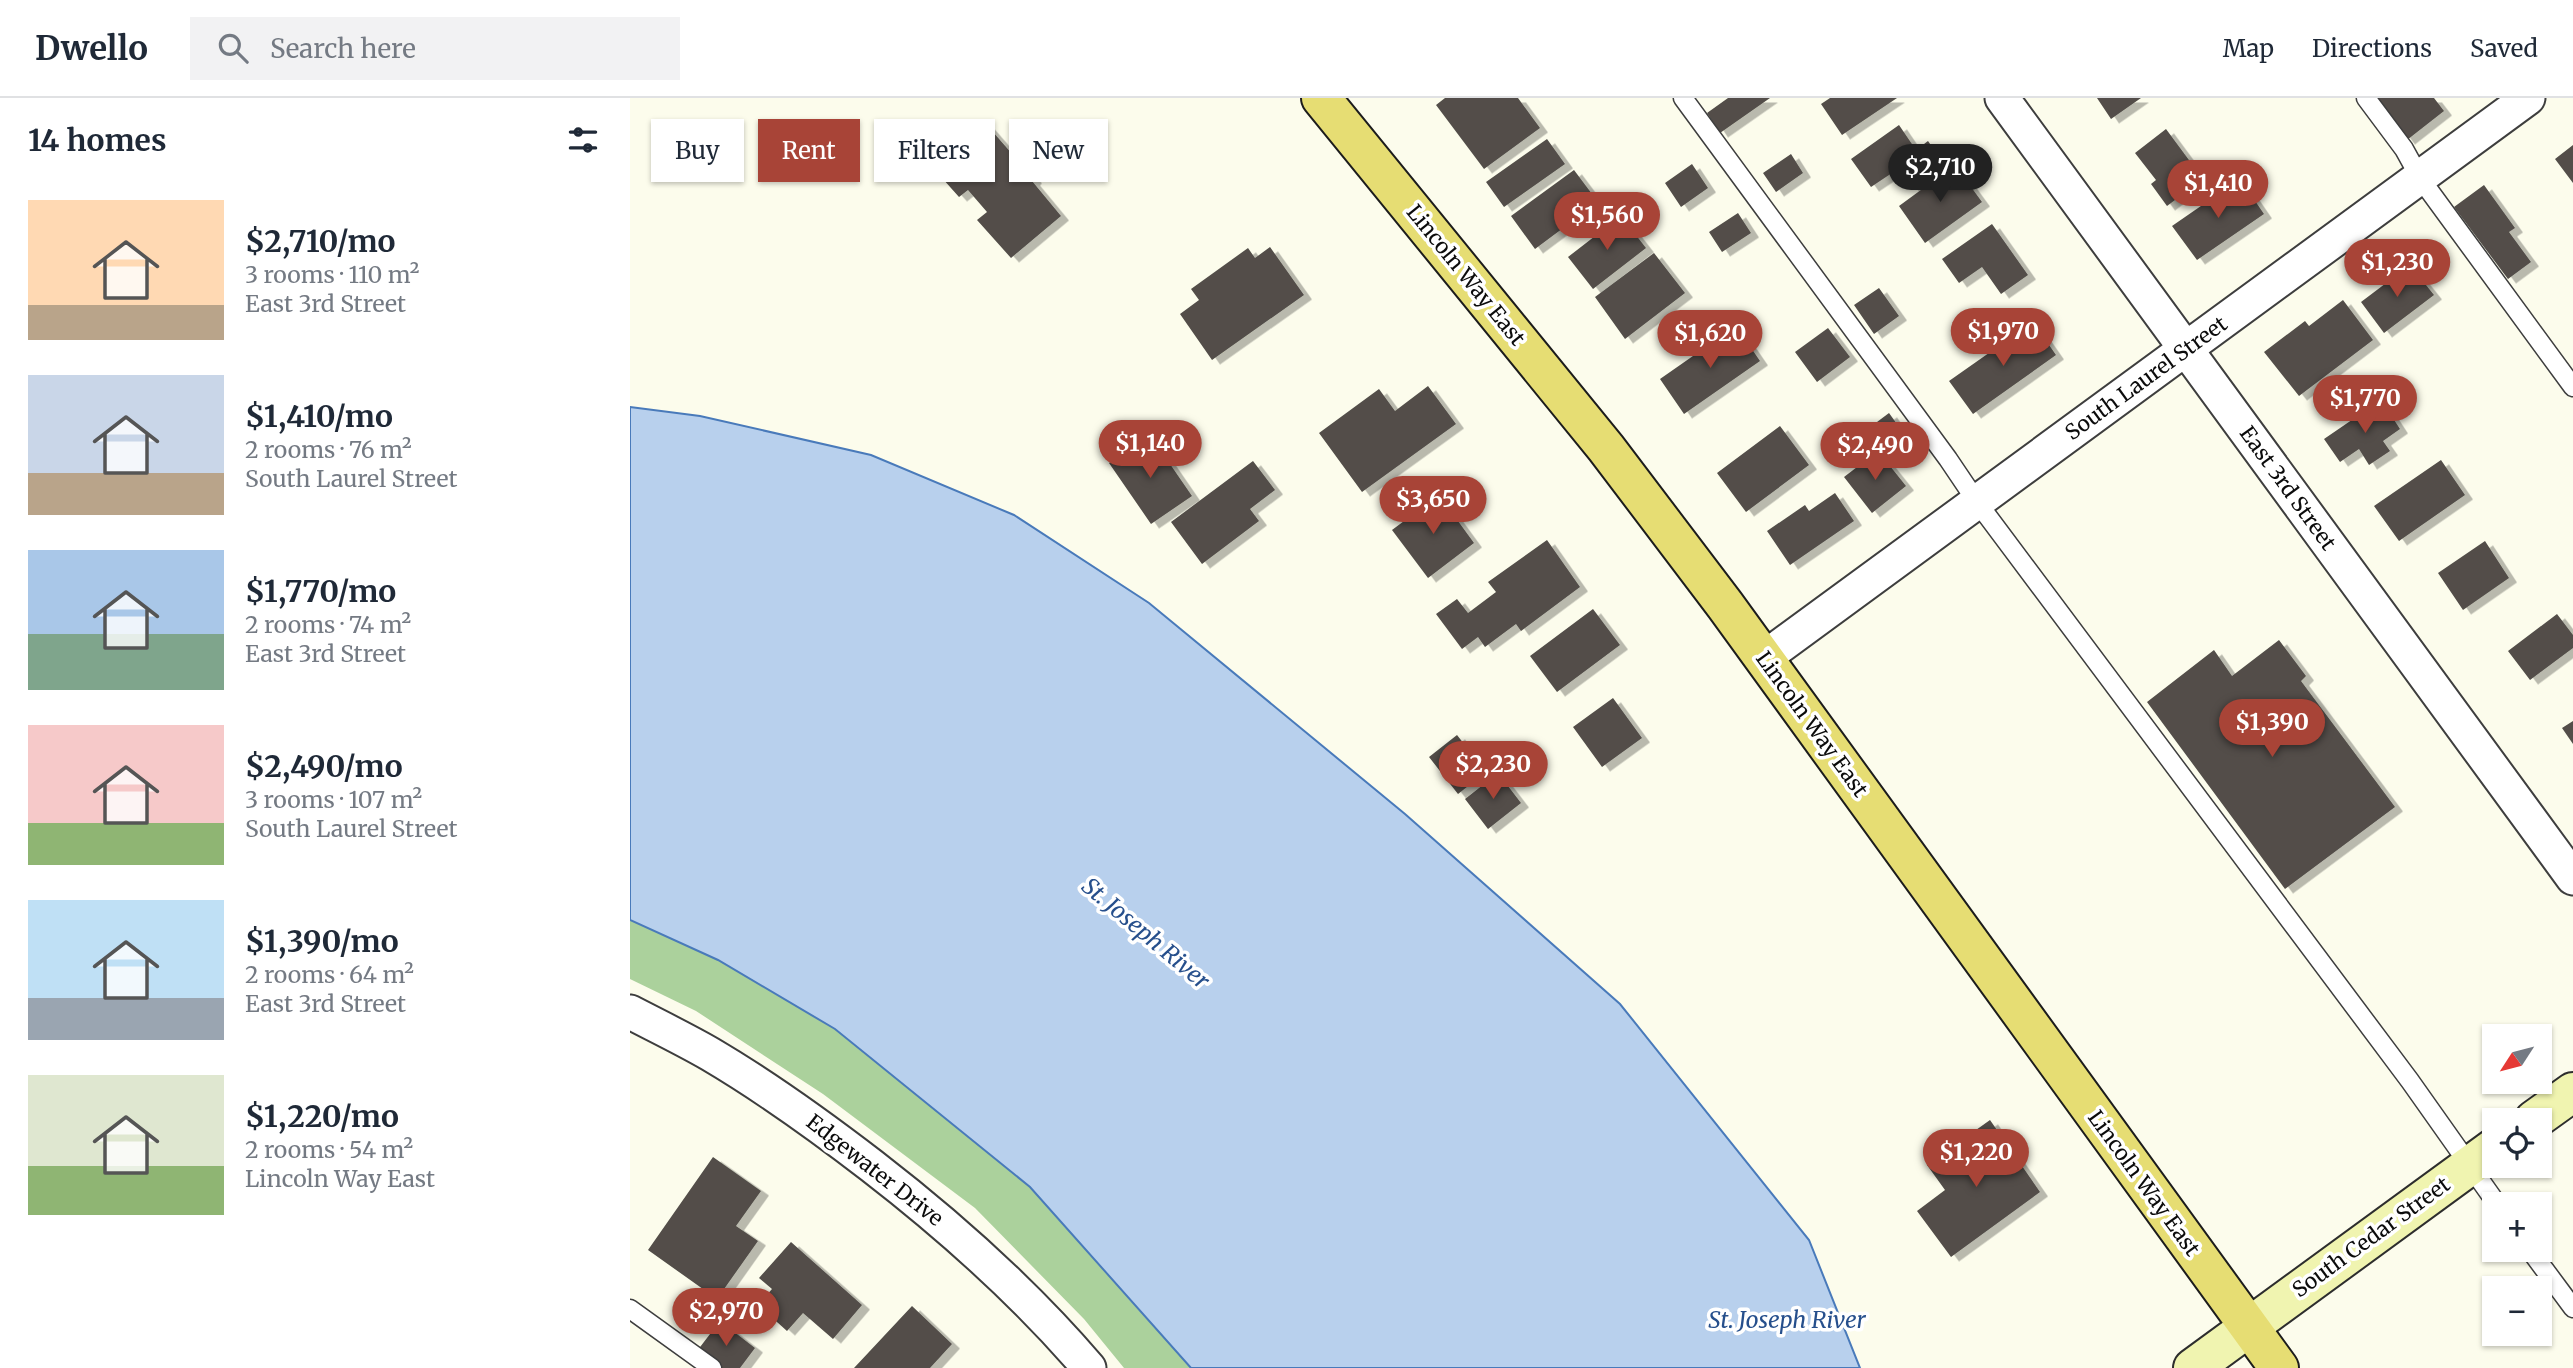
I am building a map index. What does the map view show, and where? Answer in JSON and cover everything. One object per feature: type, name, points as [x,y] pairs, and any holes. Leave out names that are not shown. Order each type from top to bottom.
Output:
[{"type":"main road","name":"Lincoln Way East","points":[[1321,98],[1606,449],[1764,658],[2278,1368]]},
{"type":"street","name":"East 3rd Street","points":[[2002,98],[2573,878]]},
{"type":"street","name":"South Laurel Street","points":[[1764,658],[2528,98]]},
{"type":"street","name":"Edgewater Drive","points":[[630,1012],[711,1055],[843,1143],[929,1210],[989,1262],[1024,1296],[1089,1368]]},
{"type":"street","points":[[2550,1108],[2573,1092]]},
{"type":"street","name":"South Cedar Street","points":[[2193,1368],[2482,1157]]},
{"type":"lane","points":[[1683,98],[1977,502],[2410,1081],[2482,1157]]},
{"type":"lane","points":[[2366,98],[2404,149],[2420,178],[2573,387]]},
{"type":"lane","points":[[2539,1262],[2573,1308]]},
{"type":"lane","points":[[630,1309],[712,1368]]},
{"type":"green space","points":[[630,920],[718,960],[835,1029],[1030,1187],[1191,1368],[1124,1368],[1084,1319],[975,1208],[823,1094],[696,1011],[630,979]]},
{"type":"water","name":"St. Joseph River","points":[[630,407],[700,416],[871,455],[1014,515],[1149,603],[1405,814],[1620,1004],[1809,1240],[1860,1368],[1191,1368],[1030,1187],[835,1029],[718,960],[630,920]]},
{"type":"building","points":[[1445,98],[1518,98],[1540,128],[1484,169],[1436,105]]},
{"type":"building","points":[[1728,98],[1770,98],[1720,133],[1707,113]]},
{"type":"building","points":[[1830,98],[1897,98],[1842,135],[1821,104]]},
{"type":"building","points":[[2097,98],[2141,98],[2111,119]]},
{"type":"building","points":[[2375,98],[2434,98],[2444,111],[2407,140]]},
{"type":"building","points":[[1899,125],[1916,150],[1928,141],[1944,164],[1911,187],[1898,169],[1871,187],[1851,159]]},
{"type":"building","points":[[2166,129],[2203,179],[2167,206],[2151,184],[2156,180],[2135,153]]},
{"type":"building","points":[[995,134],[1009,150],[1009,182],[1033,182],[1061,216],[1011,258],[977,220],[987,212],[968,190],[959,197],[946,182],[995,182]]},
{"type":"building","points":[[1547,139],[1565,164],[1504,207],[1486,182]]},
{"type":"building","points":[[2573,145],[2573,183],[2555,159]]},
{"type":"building","points":[[1791,154],[1803,173],[1776,192],[1763,173]]},
{"type":"building","points":[[1692,164],[1708,188],[1681,207],[1665,183]]},
{"type":"building","points":[[1955,165],[1982,202],[1925,243],[1899,206]]},
{"type":"building","points":[[1574,170],[1598,202],[1535,249],[1511,216]]},
{"type":"building","points":[[2240,179],[2264,214],[2197,260],[2172,226]]},
{"type":"building","points":[[2484,185],[2515,228],[2509,232],[2531,262],[2508,279],[2454,207]]},
{"type":"building","points":[[1738,213],[1751,233],[1722,252],[1709,232]]},
{"type":"building","points":[[1621,216],[1646,248],[1593,289],[1568,257]]},
{"type":"building","points":[[1992,224],[2028,275],[2001,294],[1982,267],[1959,283],[1942,259]]},
{"type":"building","points":[[1270,247],[1304,295],[1212,360],[1180,314],[1199,300],[1191,289],[1248,248],[1255,258]]},
{"type":"building","points":[[1654,253],[1685,293],[1625,339],[1595,297]]},
{"type":"building","points":[[2410,265],[2434,295],[2384,333],[2361,302]]},
{"type":"building","points":[[1879,288],[1899,316],[1874,334],[1854,305]]},
{"type":"building","points":[[2343,300],[2373,340],[2299,396],[2264,352],[2305,321],[2309,326]]},
{"type":"building","points":[[2033,322],[2056,355],[1973,414],[1949,381]]},
{"type":"building","points":[[1736,326],[1760,361],[1684,414],[1660,379]]},
{"type":"building","points":[[1828,328],[1850,357],[1817,382],[1795,352]]},
{"type":"building","points":[[1428,386],[1456,424],[1362,492],[1319,433],[1379,389],[1395,411]]},
{"type":"building","points":[[2381,400],[2400,429],[2383,441],[2390,451],[2369,465],[2359,449],[2340,462],[2324,439]]},
{"type":"building","points":[[1889,413],[1907,438],[1890,449],[1873,425]]},
{"type":"building","points":[[1780,426],[1809,465],[1746,512],[1717,473]]},
{"type":"building","points":[[1150,435],[1192,496],[1151,524],[1109,463]]},
{"type":"building","points":[[1878,451],[1906,486],[1872,513],[1844,477]]},
{"type":"building","points":[[2441,460],[2465,495],[2399,541],[2374,506]]},
{"type":"building","points":[[1253,461],[1275,490],[1250,509],[1259,521],[1202,564],[1171,522]]},
{"type":"building","points":[[1835,493],[1854,521],[1790,565],[1767,531],[1805,505],[1809,511]]},
{"type":"building","points":[[1439,495],[1474,543],[1428,578],[1392,530]]},
{"type":"building","points":[[1547,540],[1580,587],[1521,631],[1516,624],[1485,647],[1478,637],[1462,649],[1436,614],[1457,599],[1468,613],[1496,592],[1488,582]]},
{"type":"building","points":[[2485,541],[2509,578],[2463,610],[2438,573]]},
{"type":"building","points":[[1593,609],[1620,645],[1557,692],[1530,656]]},
{"type":"building","points":[[2557,614],[2573,635],[2573,648],[2530,680],[2508,651]]},
{"type":"building","points":[[2279,640],[2306,676],[2301,681],[2395,807],[2285,889],[2147,702],[2214,650],[2232,676]]},
{"type":"building","points":[[1613,698],[1642,738],[1602,767],[1573,727]]},
{"type":"building","points":[[2573,721],[2573,744],[2562,728]]},
{"type":"building","points":[[1457,735],[1486,772],[1458,794],[1429,757]]},
{"type":"building","points":[[1498,773],[1521,803],[1488,829],[1465,799]]},
{"type":"building","points":[[1990,1120],[2040,1192],[1951,1257],[1917,1211],[1945,1190],[1927,1165]]},
{"type":"building","points":[[713,1157],[761,1191],[736,1226],[758,1241],[717,1299],[648,1250]]},
{"type":"building","points":[[791,1242],[862,1305],[833,1339],[803,1313],[787,1331],[758,1305],[772,1289],[759,1278]]},
{"type":"building","points":[[912,1306],[952,1344],[930,1368],[854,1368]]},
{"type":"building","points":[[720,1321],[755,1348],[740,1368],[719,1368],[697,1351]]}]
